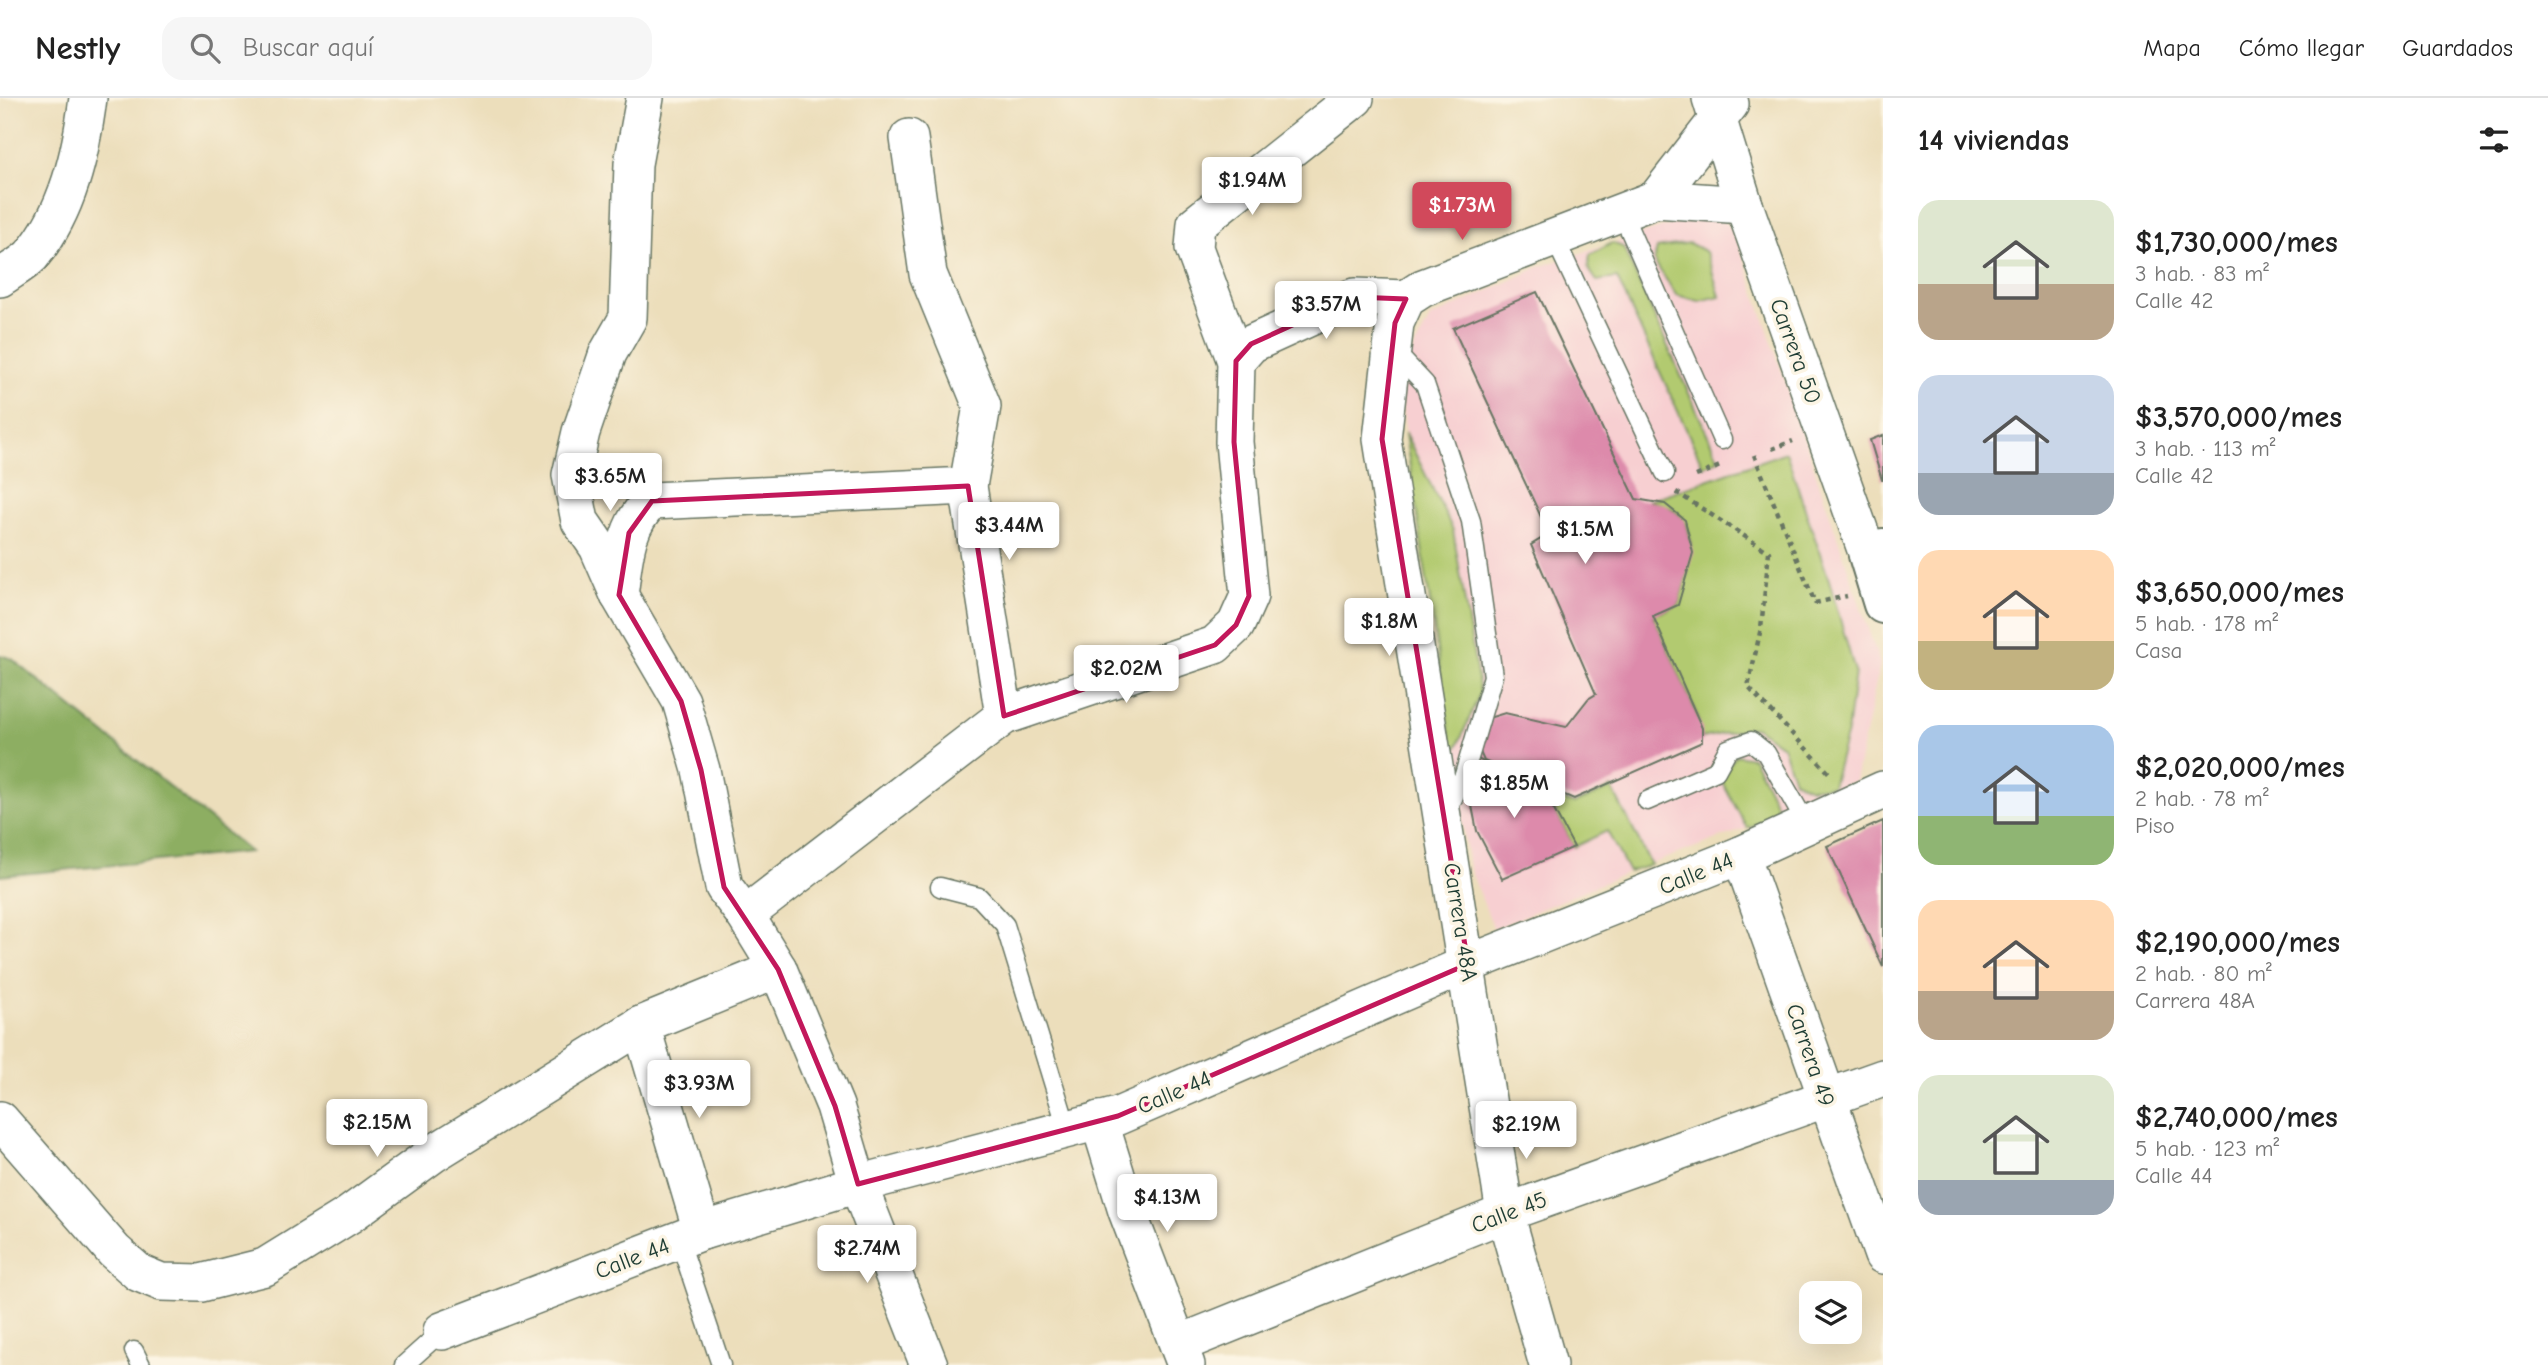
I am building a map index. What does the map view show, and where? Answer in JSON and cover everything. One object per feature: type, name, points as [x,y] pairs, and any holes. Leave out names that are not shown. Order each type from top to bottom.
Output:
[{"type":"street","points":[[0,278],[30,257],[63,203],[81,153],[88,98]]},
{"type":"street","points":[[645,98],[633,164],[628,318],[608,353],[581,432],[571,475],[580,521],[598,547],[619,595],[681,701],[701,770],[724,887],[745,915],[778,969],[835,1106],[858,1184],[929,1365]]},
{"type":"street","points":[[745,915],[1004,716],[1215,645],[1236,625],[1249,596],[1234,442],[1236,361],[1194,248],[1196,224],[1355,98]]},
{"type":"street","points":[[1656,199],[1722,105]]},
{"type":"street","name":"Carrera 50","points":[[1722,105],[1744,205],[1878,574]]},
{"type":"street","points":[[909,138],[928,274],[982,406],[968,485],[1004,716]]},
{"type":"street","points":[[1236,361],[1251,344],[1354,297],[1406,299],[1423,288],[1656,199],[1744,205]]},
{"type":"street","name":"Carrera 48A","points":[[1406,299],[1395,323],[1394,351],[1382,439],[1468,964],[1505,1213],[1548,1365]]},
{"type":"street","points":[[619,595],[629,533],[639,512],[652,501],[968,485]]},
{"type":"street","name":"Calle 44","points":[[442,1331],[691,1235],[858,1184],[1118,1116],[1468,964],[1741,855],[1869,797]]},
{"type":"street","name":"Carrera 49","points":[[1741,855],[1883,1255]]},
{"type":"street","points":[[0,1120],[114,1251],[139,1273],[161,1282],[201,1283],[265,1267],[349,1215],[433,1154],[641,1025],[778,969]]},
{"type":"street","points":[[641,1025],[691,1235]]},
{"type":"street","name":"Calle 45","points":[[1182,1355],[1505,1213],[1883,1078]]},
{"type":"street","points":[[1083,1124],[1127,1211],[1182,1355]]},
{"type":"lane","points":[[1622,213],[1722,440]]},
{"type":"lane","points":[[1554,237],[1667,480]]},
{"type":"lane","points":[[1394,351],[1425,384],[1471,521],[1493,676],[1464,775],[1444,817]]},
{"type":"lane","points":[[1647,801],[1716,771],[1728,749],[1751,741],[1766,753],[1807,825]]},
{"type":"lane","points":[[940,887],[979,897],[1004,925],[1083,1124]]},
{"type":"lane","points":[[691,1235],[721,1365]]},
{"type":"lane","points":[[404,1365],[442,1331]]},
{"type":"path","points":[[1772,449],[1797,439]]},
{"type":"path","points":[[1754,455],[1815,603],[1878,574]]},
{"type":"path","points":[[1696,477],[1720,466]]},
{"type":"path","points":[[1667,480],[1769,552],[1761,628],[1748,687],[1827,769],[1869,797]]},
{"type":"highlighted area","points":[[1354,297],[1406,299],[1395,323],[1382,439],[1468,964],[1118,1116],[858,1184],[835,1106],[778,969],[724,887],[701,770],[681,701],[619,595],[629,533],[652,501],[968,486],[1004,716],[1215,645],[1236,625],[1249,596],[1234,442],[1236,361],[1251,344]]},
{"type":"shaded area","points":[[1704,214],[1728,224],[1739,244],[1880,664],[1855,781],[1747,828],[1629,872],[1494,929],[1469,867],[1398,379],[1430,318],[1541,266]]},
{"type":"green space","points":[[1612,243],[1623,247],[1719,460],[1703,466],[1617,278],[1597,281],[1588,268],[1590,255]]},
{"type":"green space","points":[[1689,243],[1706,252],[1720,296],[1699,301],[1676,295],[1654,261],[1657,248]]},
{"type":"green space","points":[[1405,433],[1453,530],[1480,693],[1453,757]]},
{"type":"green space","points":[[1786,452],[1829,580],[1855,672],[1847,732],[1832,786],[1810,788],[1794,780],[1782,746],[1755,727],[1702,738],[1698,718],[1653,616],[1678,605],[1690,556],[1690,541],[1687,527],[1680,516],[1667,507],[1648,501]]},
{"type":"green space","points":[[0,655],[12,659],[250,852],[0,876]]},
{"type":"green space","points":[[1736,755],[1753,758],[1781,814],[1747,828],[1720,778]]},
{"type":"green space","points":[[1612,788],[1651,865],[1629,872],[1607,831],[1574,847],[1546,795],[1574,804]]},
{"type":"building","points":[[1537,292],[1636,499],[1665,504],[1685,520],[1693,553],[1678,605],[1653,616],[1702,728],[1702,742],[1574,799],[1484,761],[1476,743],[1485,719],[1505,713],[1566,727],[1588,699],[1596,694],[1531,545],[1549,534],[1453,328]]},
{"type":"building","points":[[1883,435],[1883,480],[1882,480],[1870,440]]},
{"type":"building","points":[[1472,756],[1546,795],[1574,847],[1502,879],[1477,831],[1466,776]]},
{"type":"building","points":[[1883,821],[1883,967],[1827,846]]}]
